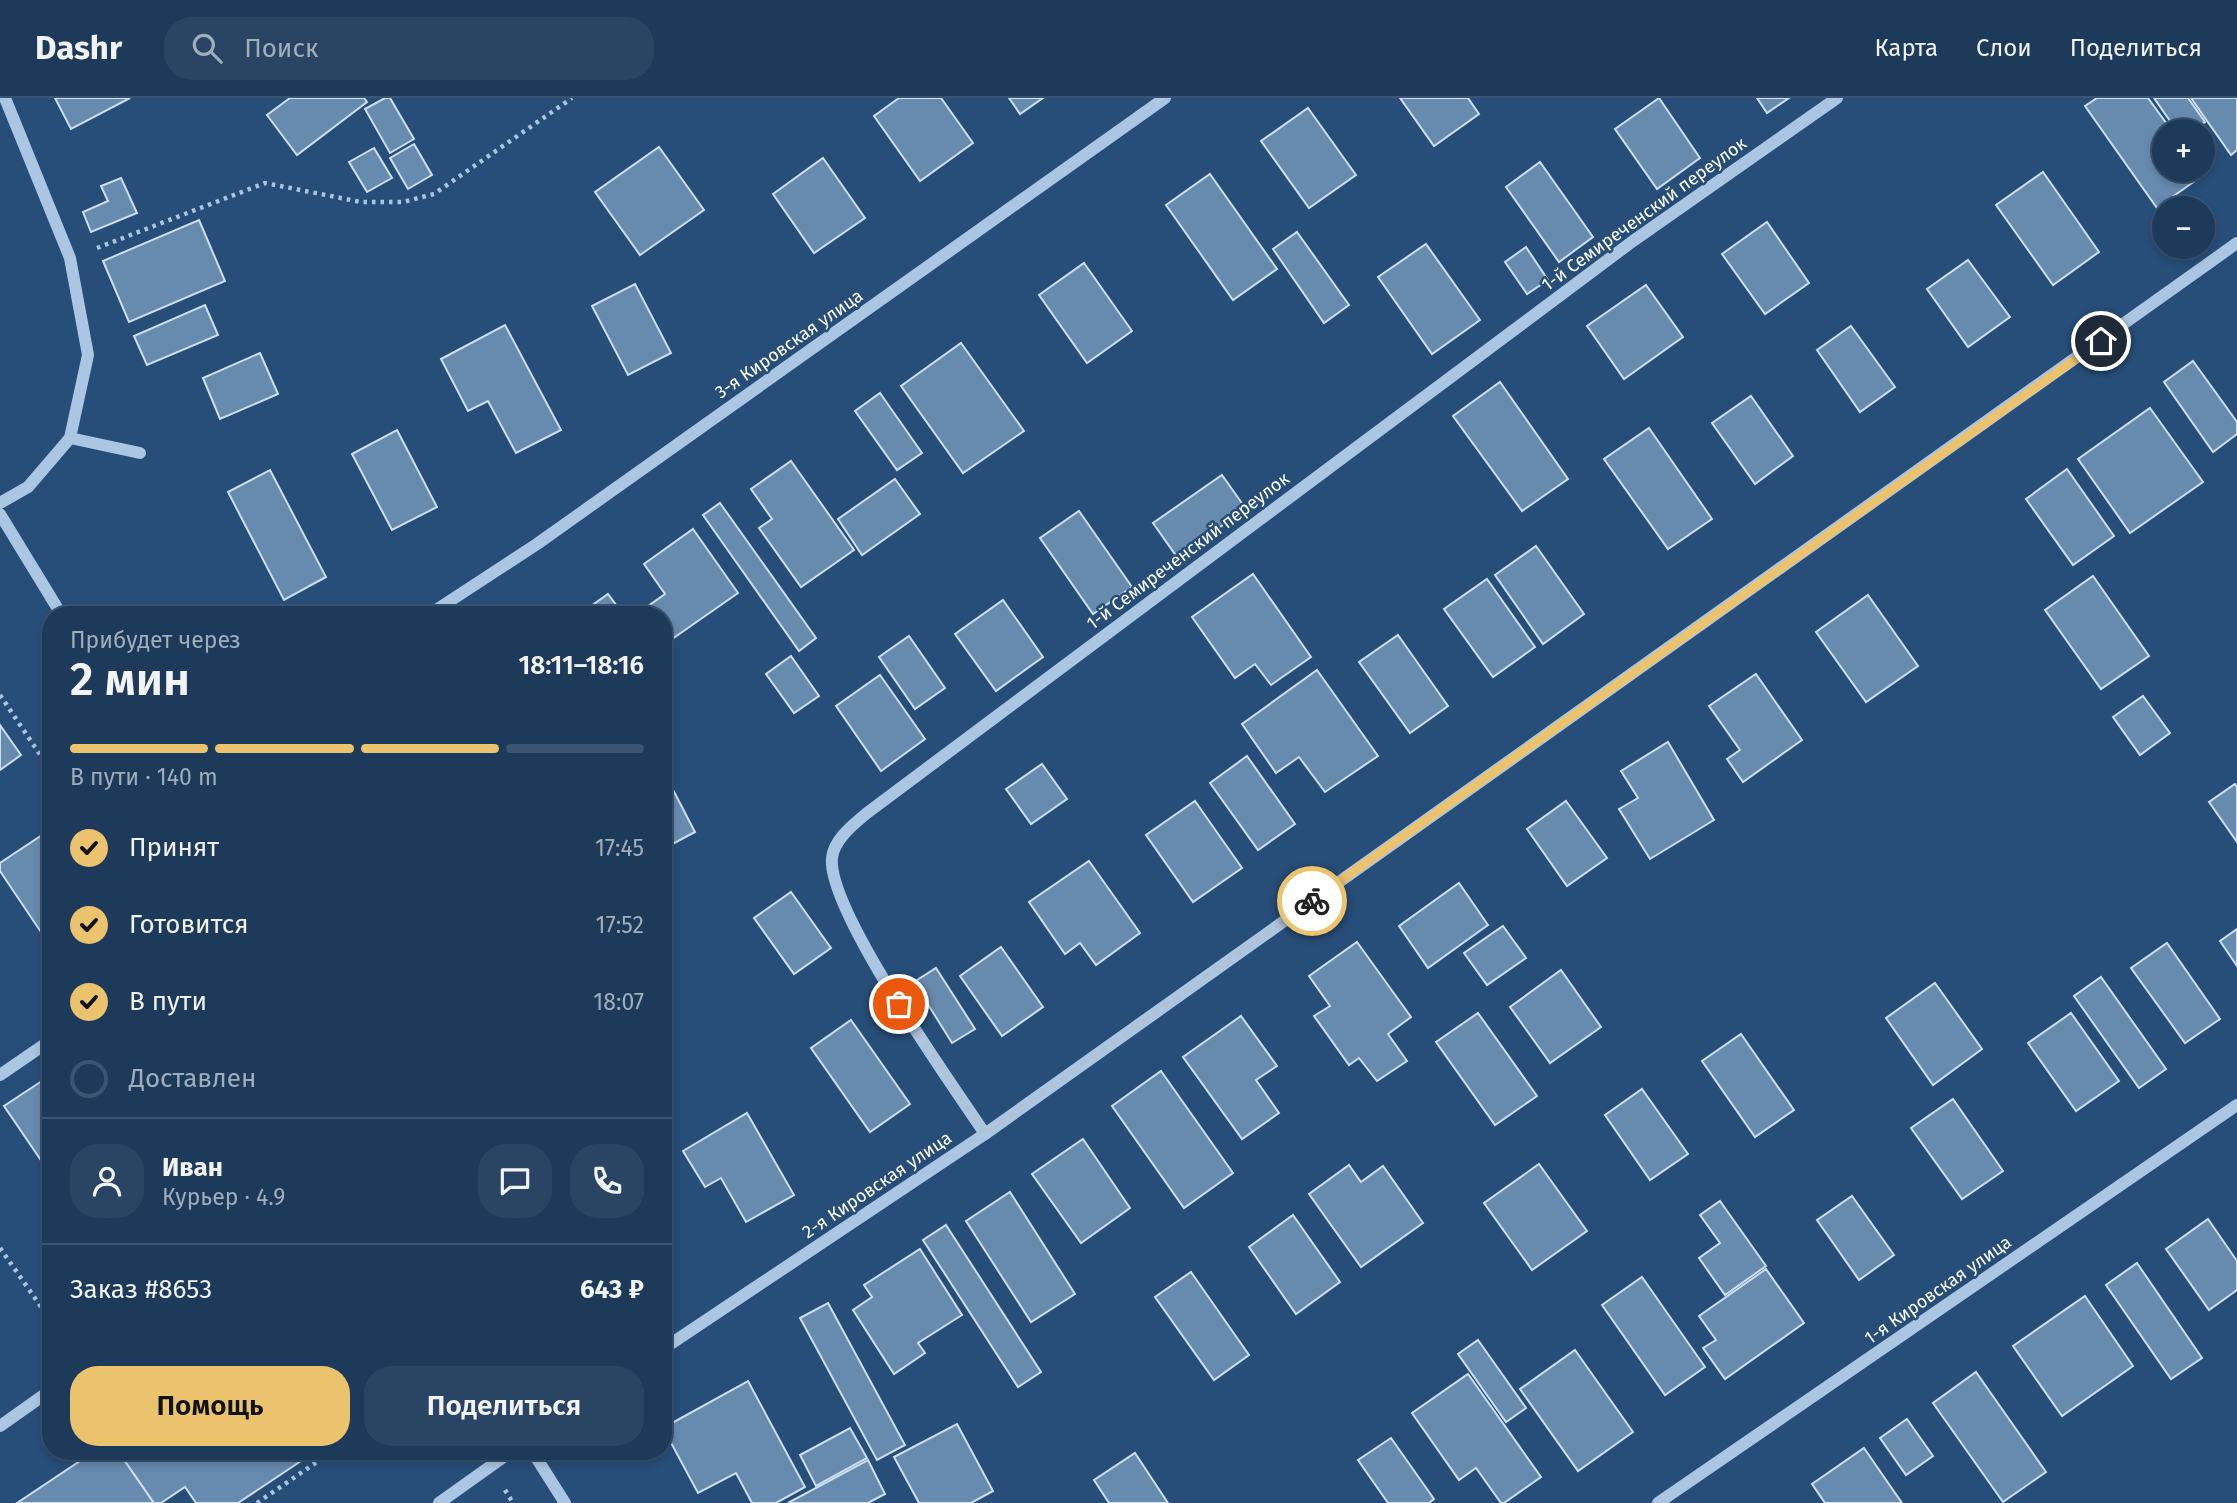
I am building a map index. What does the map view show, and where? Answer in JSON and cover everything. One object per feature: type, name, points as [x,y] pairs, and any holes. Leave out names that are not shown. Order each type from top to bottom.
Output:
[{"type":"street","points":[[0,503],[28,487],[70,438],[88,355],[70,258],[5,98]]},
{"type":"street","name":"3-я Кировская улица","points":[[442,606],[537,544],[1165,98]]},
{"type":"street","name":"1-й Семиреченский переулок","points":[[985,1134],[885,982],[835,885],[832,857],[844,834],[867,813],[1633,241],[1837,98]]},
{"type":"street","name":"2-я Кировская улица","points":[[672,1343],[985,1134],[2237,243]]},
{"type":"street","points":[[70,438],[140,453]]},
{"type":"street","points":[[0,513],[56,606]]},
{"type":"street","points":[[0,1075],[42,1046]]},
{"type":"street","name":"1-я Кировская улица","points":[[1658,1503],[2237,1105]]},
{"type":"street","points":[[0,1426],[42,1396]]},
{"type":"street","points":[[439,1503],[499,1460]]},
{"type":"street","points":[[538,1460],[565,1503]]},
{"type":"path","points":[[70,258],[265,183],[361,202],[403,202],[434,194],[572,98]]},
{"type":"path","points":[[0,695],[42,758]]},
{"type":"path","points":[[0,1248],[42,1308]]},
{"type":"path","points":[[257,1503],[320,1460]]},
{"type":"building","points":[[55,98],[130,98],[71,129]]},
{"type":"building","points":[[290,98],[364,98],[367,102],[297,155],[267,115]]},
{"type":"building","points":[[390,98],[414,139],[390,153],[365,109]]},
{"type":"building","points":[[899,98],[941,98],[973,143],[920,181],[874,116]]},
{"type":"building","points":[[1009,98],[1043,98],[1020,114]]},
{"type":"building","points":[[1400,98],[1468,98],[1479,114],[1434,146]]},
{"type":"building","points":[[1659,98],[1700,158],[1657,189],[1615,129]]},
{"type":"building","points":[[1757,98],[1789,98],[1767,113]]},
{"type":"building","points":[[2097,98],[2148,98],[2163,119],[2152,119],[2152,182],[2193,182],[2174,196],[2152,196],[2152,201],[2085,106]]},
{"type":"building","points":[[2154,98],[2188,98],[2203,119],[2169,119]]},
{"type":"building","points":[[2191,98],[2237,98],[2237,150],[2231,155],[2215,132],[2215,119],[2206,119]]},
{"type":"building","points":[[1308,108],[1356,175],[1309,208],[1261,141]]},
{"type":"building","points":[[414,144],[432,175],[408,189],[390,158]]},
{"type":"building","points":[[659,147],[704,210],[640,255],[595,192]]},
{"type":"building","points":[[374,148],[392,178],[367,192],[349,162]]},
{"type":"building","points":[[823,158],[865,218],[814,253],[773,194]]},
{"type":"building","points":[[1540,162],[1593,237],[1559,262],[1506,187]]},
{"type":"building","points":[[2043,172],[2099,252],[2053,285],[1996,205]]},
{"type":"building","points":[[1210,174],[1277,269],[1233,300],[1166,205]]},
{"type":"building","points":[[121,178],[137,213],[91,232],[83,212],[108,201],[101,186]]},
{"type":"building","points":[[199,220],[225,281],[129,322],[103,261]]},
{"type":"building","points":[[1767,222],[1809,283],[1765,314],[1722,254]]},
{"type":"building","points":[[1297,232],[1349,305],[1324,323],[1273,249]]},
{"type":"building","points":[[1426,244],[1480,320],[1432,354],[1378,277]]},
{"type":"building","points":[[1526,247],[1548,280],[1527,294],[1505,262]]},
{"type":"building","points":[[1968,260],[2010,317],[1968,347],[1927,289]]},
{"type":"building","points":[[1084,263],[1132,331],[1087,363],[1039,295]]},
{"type":"building","points":[[635,284],[671,353],[628,375],[592,306]]},
{"type":"building","points":[[1646,285],[1683,337],[1624,379],[1587,326]]},
{"type":"building","points":[[205,305],[218,335],[147,365],[134,336]]},
{"type":"building","points":[[505,325],[561,430],[516,453],[488,401],[468,411],[441,359]]},
{"type":"building","points":[[1851,326],[1895,387],[1860,412],[1817,350]]},
{"type":"building","points":[[961,343],[1024,431],[963,473],[901,386]]},
{"type":"building","points":[[260,353],[278,394],[220,419],[203,378]]},
{"type":"building","points":[[2193,361],[2237,422],[2237,434],[2213,452],[2164,382]]},
{"type":"building","points":[[1500,382],[1568,479],[1522,511],[1453,416]]},
{"type":"building","points":[[880,393],[922,453],[897,470],[855,411]]},
{"type":"building","points":[[1751,396],[1793,456],[1755,484],[1712,423]]},
{"type":"building","points":[[2150,408],[2203,482],[2130,533],[2078,459]]},
{"type":"building","points":[[1649,428],[1712,519],[1668,549],[1604,459]]},
{"type":"building","points":[[397,430],[437,507],[392,530],[352,454]]},
{"type":"building","points":[[791,461],[854,550],[801,587],[759,528],[772,519],[751,489]]},
{"type":"building","points":[[2067,469],[2114,536],[2073,565],[2026,499]]},
{"type":"building","points":[[270,470],[326,577],[284,600],[228,492]]},
{"type":"building","points":[[1222,475],[1246,509],[1177,557],[1153,523]]},
{"type":"building","points":[[895,479],[920,514],[862,555],[838,519]]},
{"type":"building","points":[[720,503],[816,638],[799,651],[703,515]]},
{"type":"building","points":[[1079,511],[1132,587],[1093,614],[1040,538]]},
{"type":"building","points":[[693,529],[738,593],[672,639],[672,606],[648,606],[665,594],[644,564]]},
{"type":"building","points":[[1536,546],[1584,614],[1543,644],[1495,575]]},
{"type":"building","points":[[1253,574],[1311,657],[1271,685],[1255,664],[1235,678],[1192,617]]},
{"type":"building","points":[[2093,576],[2149,656],[2101,689],[2045,610]]},
{"type":"building","points":[[1487,579],[1535,647],[1493,677],[1444,609]]},
{"type":"building","points":[[608,594],[617,606],[591,606]]},
{"type":"building","points":[[1868,595],[1918,666],[1866,702],[1816,632]]},
{"type":"building","points":[[1003,600],[1043,657],[996,691],[955,634]]},
{"type":"building","points":[[1398,635],[1448,706],[1410,733],[1359,662]]},
{"type":"building","points":[[909,636],[945,688],[915,709],[879,657]]},
{"type":"building","points":[[791,656],[819,696],[794,713],[766,674]]},
{"type":"building","points":[[1317,670],[1378,756],[1325,792],[1299,757],[1276,773],[1242,724]]},
{"type":"building","points":[[1756,674],[1802,740],[1743,782],[1727,759],[1740,750],[1709,706]]},
{"type":"building","points":[[880,675],[925,739],[881,771],[836,706]]},
{"type":"building","points":[[2143,696],[2170,733],[2140,755],[2113,717]]},
{"type":"building","points":[[0,725],[21,755],[0,770]]},
{"type":"building","points":[[1668,742],[1714,820],[1650,859],[1619,809],[1638,798],[1621,771]]},
{"type":"building","points":[[1247,756],[1295,824],[1258,850],[1210,783]]},
{"type":"building","points":[[1042,764],[1067,799],[1031,824],[1006,789]]},
{"type":"building","points":[[2235,784],[2237,787],[2237,842],[2209,802]]},
{"type":"building","points":[[672,788],[695,832],[672,844]]},
{"type":"building","points":[[1195,801],[1242,868],[1193,902],[1146,835]]},
{"type":"building","points":[[1566,801],[1607,858],[1567,886],[1527,829]]},
{"type":"building","points":[[42,835],[42,934],[0,871],[0,863]]},
{"type":"building","points":[[1089,861],[1140,933],[1096,965],[1080,943],[1065,954],[1029,902]]},
{"type":"building","points":[[1459,883],[1488,925],[1428,968],[1399,926]]},
{"type":"building","points":[[791,892],[831,948],[794,974],[754,918]]},
{"type":"building","points":[[1503,926],[1526,958],[1487,985],[1464,953]]},
{"type":"building","points":[[2237,929],[2237,966],[2220,941]]},
{"type":"building","points":[[1357,942],[1411,1017],[1388,1034],[1407,1061],[1377,1081],[1359,1058],[1349,1065],[1314,1016],[1330,1006],[1309,976]]},
{"type":"building","points":[[2167,943],[2220,1019],[2185,1043],[2131,968]]},
{"type":"building","points":[[1001,947],[1043,1007],[1002,1036],[960,976]]},
{"type":"building","points":[[936,968],[975,1029],[952,1043],[914,982]]},
{"type":"building","points":[[1561,970],[1601,1027],[1550,1063],[1510,1007]]},
{"type":"building","points":[[2101,977],[2166,1069],[2139,1088],[2074,996]]},
{"type":"building","points":[[1935,983],[1982,1049],[1933,1085],[1886,1018]]},
{"type":"building","points":[[1478,1013],[1537,1096],[1495,1125],[1436,1042]]},
{"type":"building","points":[[2071,1013],[2119,1081],[2076,1111],[2028,1043]]},
{"type":"building","points":[[1241,1016],[1277,1066],[1256,1080],[1279,1113],[1242,1139],[1183,1057]]},
{"type":"building","points":[[851,1020],[910,1104],[870,1132],[811,1048]]},
{"type":"building","points":[[1741,1034],[1794,1110],[1755,1137],[1702,1061]]},
{"type":"building","points":[[1161,1071],[1233,1173],[1184,1208],[1112,1106]]},
{"type":"building","points":[[42,1081],[42,1162],[4,1106]]},
{"type":"building","points":[[1642,1089],[1688,1154],[1650,1180],[1605,1115]]},
{"type":"building","points":[[1953,1099],[2003,1171],[1962,1199],[1911,1128]]},
{"type":"building","points":[[747,1113],[794,1195],[746,1222],[721,1178],[705,1187],[683,1151]]},
{"type":"building","points":[[1083,1139],[1130,1208],[1081,1243],[1032,1174]]},
{"type":"building","points":[[1539,1164],[1587,1231],[1532,1270],[1484,1203]]},
{"type":"building","points":[[1349,1165],[1361,1182],[1383,1166],[1423,1223],[1361,1267],[1309,1194]]},
{"type":"building","points":[[1010,1192],[1075,1294],[1031,1322],[966,1221]]},
{"type":"building","points":[[1852,1196],[1894,1255],[1859,1280],[1817,1220]]},
{"type":"building","points":[[1720,1201],[1766,1266],[1725,1295],[1699,1258],[1720,1243],[1700,1215]]},
{"type":"building","points":[[1293,1215],[1340,1282],[1296,1314],[1249,1247]]},
{"type":"building","points":[[2208,1219],[2237,1261],[2237,1290],[2209,1310],[2166,1249]]},
{"type":"building","points":[[946,1225],[1041,1372],[1018,1387],[923,1240]]},
{"type":"building","points":[[920,1249],[962,1315],[918,1343],[925,1353],[894,1374],[853,1310],[872,1297],[864,1285]]},
{"type":"building","points":[[2137,1263],[2202,1358],[2171,1379],[2106,1285]]},
{"type":"building","points":[[1766,1269],[1804,1323],[1725,1379],[1703,1348],[1716,1340],[1699,1316]]},
{"type":"building","points":[[1191,1272],[1249,1355],[1214,1380],[1155,1297]]},
{"type":"building","points":[[1642,1277],[1705,1367],[1665,1395],[1602,1305]]},
{"type":"building","points":[[2085,1296],[2133,1366],[2062,1416],[2013,1346]]},
{"type":"building","points":[[828,1303],[905,1445],[877,1460],[800,1318]]},
{"type":"building","points":[[1478,1340],[1526,1408],[1506,1422],[1458,1354]]},
{"type":"building","points":[[1575,1350],[1633,1432],[1578,1471],[1520,1389]]},
{"type":"building","points":[[1976,1372],[2046,1472],[2003,1502],[1933,1403]]},
{"type":"building","points":[[1468,1374],[1541,1477],[1504,1503],[1501,1503],[1476,1468],[1459,1480],[1412,1413]]},
{"type":"building","points":[[748,1381],[805,1487],[776,1503],[752,1503],[736,1473],[698,1493],[672,1445],[672,1423]]},
{"type":"building","points":[[1907,1419],[1933,1456],[1906,1475],[1880,1438]]},
{"type":"building","points":[[957,1424],[993,1491],[971,1503],[919,1503],[894,1457]]},
{"type":"building","points":[[850,1428],[867,1458],[816,1486],[800,1455]]},
{"type":"building","points":[[1391,1438],[1434,1499],[1429,1503],[1388,1503],[1358,1460]]},
{"type":"building","points":[[1864,1448],[1902,1503],[1825,1503],[1812,1484]]},
{"type":"building","points":[[1135,1453],[1168,1503],[1109,1503],[1094,1480]]},
{"type":"building","points":[[82,1460],[124,1460],[154,1503],[17,1503]]},
{"type":"building","points":[[124,1460],[302,1460],[238,1503],[196,1503],[185,1487],[161,1503],[154,1503]]},
{"type":"building","points":[[868,1460],[885,1494],[868,1503],[788,1503]]},
{"type":"way so far","points":[[899,1004],[985,1134],[1312,901]]},
{"type":"route","points":[[1312,901],[2101,341]]}]
